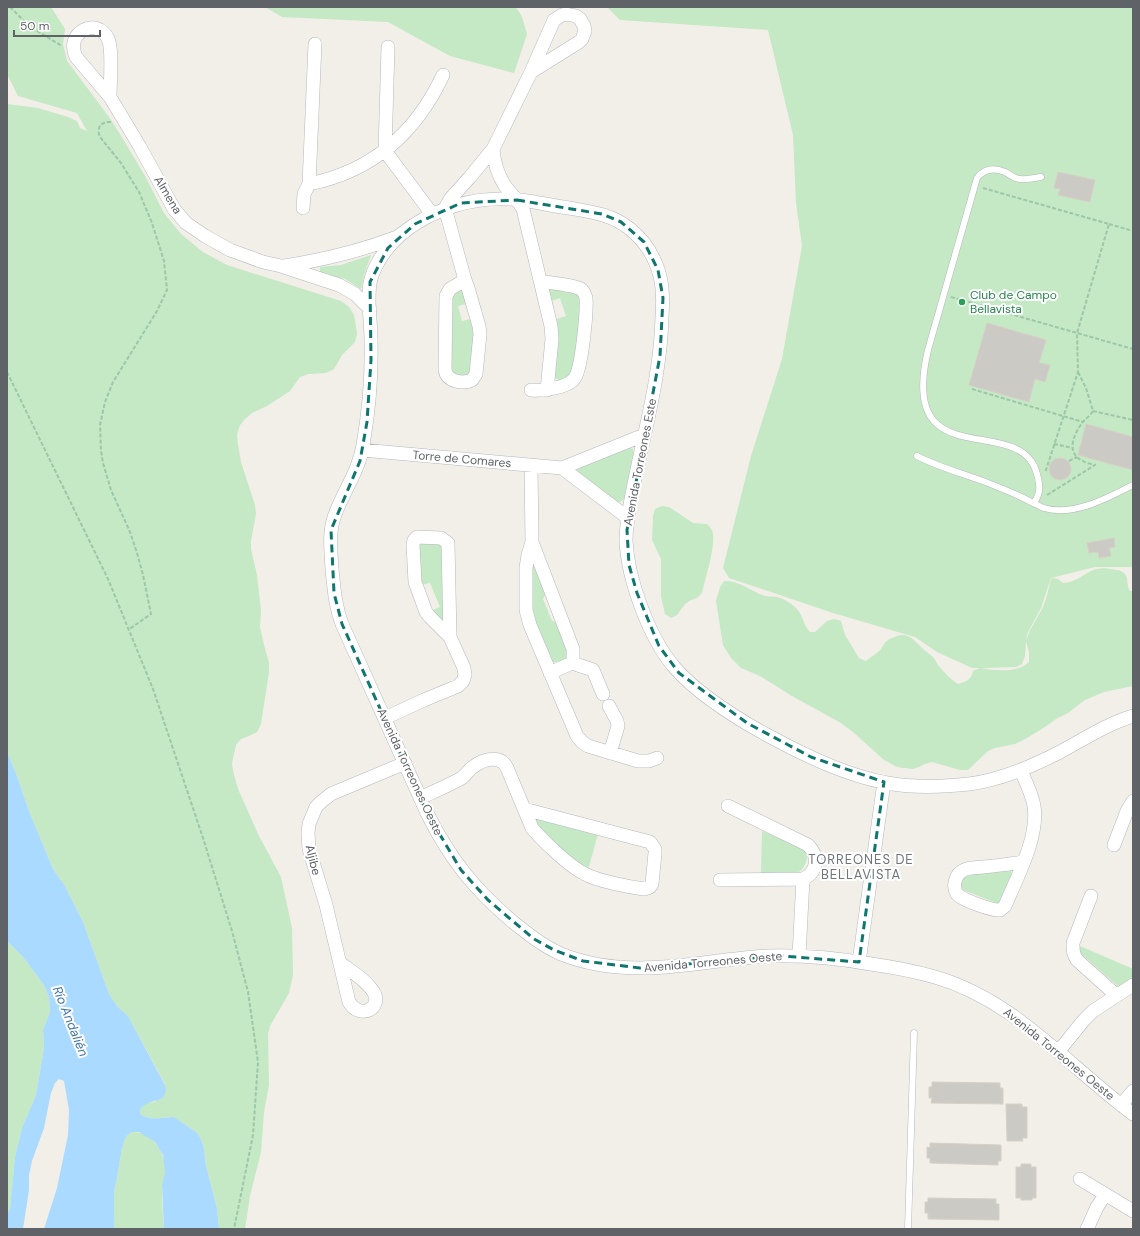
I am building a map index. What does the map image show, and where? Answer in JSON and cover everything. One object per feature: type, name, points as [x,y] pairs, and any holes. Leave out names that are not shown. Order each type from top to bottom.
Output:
[{"type":"street","points":[[465,280],[450,289],[446,296],[445,370],[450,380],[466,382],[472,380],[476,374],[480,334],[471,295],[465,280],[445,208],[451,198],[493,149],[531,72],[554,20],[566,14],[576,16],[580,19],[584,31],[582,39],[531,72]]},
{"type":"street","name":"Almena","points":[[110,97],[110,43],[101,30],[91,28],[80,32],[74,41],[73,47],[76,57],[110,97],[174,209],[186,223],[230,250],[346,288],[355,294],[370,309]]},
{"type":"street","points":[[303,208],[304,194],[309,184],[315,44]]},
{"type":"street","points":[[388,47],[385,151],[432,214]]},
{"type":"street","points":[[309,184],[347,173],[361,167],[385,151],[402,136],[421,114],[443,75]]},
{"type":"street","points":[[493,149],[494,159],[501,178],[505,186],[523,209],[552,332],[547,390]]},
{"type":"street","name":"Avenida Torreones Oeste","points":[[517,200],[478,200],[445,208],[415,224],[400,235],[382,255],[373,274],[369,291],[371,360],[369,396],[362,450],[356,472],[339,505],[332,525],[330,540],[335,603],[342,624],[429,818],[461,870],[488,900],[525,932],[544,945],[563,955],[583,961],[602,965],[640,968],[688,965],[766,956],[827,957],[923,974],[951,982],[991,1001],[1010,1014],[1133,1114]]},
{"type":"street","name":"Avenida Torreones Este","points":[[517,200],[602,214],[613,218],[621,222],[644,242],[658,270],[662,288],[662,331],[660,356],[628,518],[626,541],[632,579],[644,614],[659,646],[666,657],[680,673],[698,689],[728,711],[769,736],[830,765],[884,782],[910,786],[969,784],[994,779],[1021,771],[1106,726],[1133,716]]},
{"type":"street","name":"Almena","points":[[281,266],[337,256],[372,246],[400,235]]},
{"type":"street","points":[[531,390],[547,390],[571,382],[576,377],[583,346],[586,298],[584,292],[578,288],[540,281]]},
{"type":"street","name":"Torre de Comares","points":[[362,450],[562,468],[644,435]]},
{"type":"street","points":[[531,466],[532,542],[526,562],[526,605],[527,615],[550,673],[579,739],[588,746],[643,762],[657,758]]},
{"type":"street","points":[[562,468],[628,518]]},
{"type":"street","points":[[384,718],[458,686],[463,682],[465,671],[450,637],[426,612],[416,587],[413,544],[417,537],[441,538],[448,543],[450,637]]},
{"type":"street","points":[[532,542],[571,645],[573,654],[572,662]]},
{"type":"street","points":[[550,673],[572,662],[593,670],[603,694]]},
{"type":"street","points":[[610,706],[618,726],[610,753]]},
{"type":"street","points":[[420,798],[462,778],[475,765],[489,759],[500,759],[506,764],[524,809],[530,823],[536,833],[571,865],[585,875],[601,880],[642,889],[647,888],[652,884],[655,849],[650,842],[524,809]]},
{"type":"street","name":"Aljibe","points":[[340,963],[326,905],[309,849],[309,824],[316,807],[331,794],[405,763]]},
{"type":"street","points":[[1021,771],[1032,796],[1035,818],[1033,834],[1023,862],[1005,906],[1000,910],[994,910],[966,899],[958,894],[954,886],[955,881],[963,870],[1023,862]]},
{"type":"street","points":[[859,962],[884,782]]},
{"type":"street","points":[[1114,845],[1127,811],[1133,801]]},
{"type":"street","points":[[720,880],[803,879],[811,874],[815,864],[814,854],[808,845],[728,806]]},
{"type":"street","points":[[799,956],[803,879]]},
{"type":"street","points":[[1091,896],[1073,943],[1074,956],[1116,996]]},
{"type":"street","points":[[1058,1052],[1084,1020],[1100,1006],[1133,985]]},
{"type":"street","points":[[1121,1105],[1133,1091]]},
{"type":"street","points":[[1080,1179],[1133,1211]]},
{"type":"street","points":[[1087,1229],[1097,1207],[1105,1195]]},
{"type":"lane","points":[[1034,503],[1039,495],[1038,478],[1034,466],[1027,456],[1022,451],[1008,446],[956,434],[943,429],[935,423],[927,410],[924,402],[923,386],[924,370],[928,350],[976,178],[984,171],[993,169],[1004,172],[1016,178],[1041,177]]},
{"type":"lane","points":[[917,456],[936,465],[996,486],[1052,510],[1071,509],[1102,500],[1133,485]]},
{"type":"lane","points":[[908,1229],[914,1033]]},
{"type":"path","points":[[10,7],[29,26],[54,42],[74,52]]},
{"type":"path","points":[[121,117],[114,123],[106,122],[101,125],[99,128],[99,134],[121,163],[146,208],[164,261],[167,290],[157,311],[113,382],[105,402],[100,425],[103,464],[111,490],[130,532],[137,553],[145,582],[151,614],[128,630]]},
{"type":"path","points":[[977,186],[1133,231]]},
{"type":"path","points":[[1039,491],[1078,372],[1077,333],[1109,224]]},
{"type":"path","points":[[946,295],[1133,349]]},
{"type":"path","points":[[7,372],[108,579],[153,689],[203,838],[232,931],[248,992],[258,1062],[253,1136],[234,1229]]},
{"type":"path","points":[[1078,372],[1086,388],[1093,411]]},
{"type":"path","points":[[972,389],[1064,415],[1083,422]]},
{"type":"path","points":[[1093,411],[1133,420]]},
{"type":"path","points":[[1034,503],[1095,465],[1083,462],[1077,457],[1073,448],[1074,437],[1083,422],[1093,411]]},
{"type":"path","points":[[1054,444],[1073,448]]},
{"type":"path","points":[[1069,461],[1077,457]]},
{"type":"highlighted area","points":[[517,200],[602,214],[621,222],[644,242],[658,270],[663,298],[660,356],[627,530],[629,565],[637,593],[659,646],[679,673],[747,723],[811,757],[884,782],[859,962],[782,956],[640,968],[583,961],[554,950],[534,939],[488,900],[461,870],[427,813],[342,624],[334,593],[331,530],[360,461],[367,422],[371,360],[370,282],[388,248],[415,224],[461,203]]},
{"type":"green space","points":[[7,7],[51,7],[65,29],[63,44],[67,61],[109,117],[145,176],[164,213],[181,234],[203,252],[227,265],[341,301],[349,307],[355,320],[357,334],[355,342],[342,355],[334,369],[326,373],[308,374],[300,377],[290,391],[267,406],[252,413],[245,419],[240,425],[237,434],[241,462],[255,505],[256,514],[251,549],[257,575],[261,611],[260,627],[269,663],[269,672],[261,724],[257,732],[241,739],[236,745],[232,763],[238,789],[259,836],[281,877],[292,928],[293,975],[289,993],[270,1026],[268,1034],[269,1085],[264,1112],[261,1152],[250,1196],[245,1229],[219,1229],[217,1208],[206,1166],[204,1148],[200,1137],[196,1132],[174,1117],[149,1118],[140,1114],[141,1108],[147,1103],[155,1102],[165,1084],[128,1016],[117,1006],[109,994],[83,922],[65,886],[53,869],[7,752],[7,104],[38,108],[68,117],[77,121],[80,128],[87,131],[77,113],[18,96],[7,74]]},
{"type":"green space","points":[[265,7],[516,7],[522,17],[527,34],[514,73],[450,56],[388,22],[282,17]]},
{"type":"green space","name":"Club de Campo Bellavista","points":[[607,7],[1133,7],[1133,567],[1095,567],[1051,578],[1041,608],[1028,632],[1026,641],[1030,630],[1042,609],[1051,579],[1058,579],[1063,583],[1068,582],[1100,568],[1121,571],[1126,577],[1130,591],[1133,591],[1133,686],[1104,692],[1085,700],[1068,713],[1027,738],[1015,744],[988,751],[968,770],[960,770],[932,762],[912,769],[897,767],[884,760],[841,723],[792,696],[760,676],[741,668],[731,658],[723,645],[716,601],[720,587],[724,581],[734,582],[762,595],[777,597],[787,601],[798,611],[810,632],[815,632],[827,621],[834,619],[841,621],[845,635],[859,658],[866,661],[879,651],[889,639],[906,635],[913,639],[933,657],[945,673],[958,684],[968,680],[973,671],[980,668],[972,668],[937,652],[915,637],[833,613],[729,578],[723,568],[751,456],[782,359],[802,246],[796,203],[793,135],[768,30],[620,20]],"holes":[[[1026,641],[1029,652],[1029,662],[1019,668],[1012,670],[993,670],[981,668],[1016,667],[1022,664],[1025,656]]]},
{"type":"green space","points":[[371,255],[361,289],[345,279],[320,273],[320,267],[341,265]]},
{"type":"green space","points":[[463,288],[466,304],[458,306],[462,321],[471,319],[477,336],[469,377],[451,374],[453,291]]},
{"type":"green space","points":[[547,288],[577,292],[582,297],[574,374],[560,381],[555,378],[556,321],[557,319],[566,316],[560,298],[551,301]]},
{"type":"green space","points":[[630,448],[633,449],[634,453],[624,499],[620,502],[577,473],[578,467]]},
{"type":"green space","points":[[662,506],[669,507],[693,523],[707,524],[713,533],[711,555],[702,593],[697,598],[685,604],[677,615],[671,618],[665,614],[661,596],[661,559],[652,540],[653,516],[655,509]]},
{"type":"green space","points":[[417,542],[442,542],[444,622],[431,612],[440,607],[430,583],[420,585]]},
{"type":"green space","points":[[532,559],[547,591],[543,599],[552,621],[560,624],[570,650],[567,659],[552,662],[530,616]]},
{"type":"green space","points":[[535,817],[598,834],[588,870],[582,868],[535,827]]},
{"type":"green space","points":[[762,831],[800,847],[808,852],[806,863],[799,872],[761,873]]},
{"type":"green space","points":[[1009,868],[1012,874],[999,904],[963,890],[960,885],[964,876]]},
{"type":"green space","points":[[7,941],[23,957],[44,985],[49,997],[50,1012],[43,1030],[44,1048],[36,1095],[22,1128],[15,1157],[10,1209],[7,1215]]},
{"type":"green space","points":[[1080,946],[1133,969],[1131,979],[1119,987],[1080,953],[1078,950]]},
{"type":"green space","points":[[131,1132],[145,1135],[152,1139],[161,1151],[165,1165],[162,1191],[164,1229],[114,1229],[114,1191],[122,1148],[126,1137]]},
{"type":"water","name":"Río Andalién","points":[[7,752],[53,869],[65,886],[83,922],[109,994],[117,1006],[128,1016],[165,1085],[166,1091],[163,1098],[149,1103],[141,1108],[140,1114],[149,1118],[174,1117],[196,1132],[200,1137],[204,1148],[206,1166],[217,1208],[219,1229],[164,1229],[162,1185],[165,1172],[163,1155],[155,1142],[139,1132],[131,1132],[126,1137],[122,1148],[114,1191],[114,1229],[44,1229],[57,1188],[68,1135],[69,1110],[64,1081],[59,1079],[55,1083],[51,1093],[44,1128],[32,1161],[23,1229],[7,1229],[7,1215],[10,1209],[15,1157],[22,1128],[36,1095],[44,1048],[43,1030],[50,1012],[49,997],[44,985],[23,957],[7,941]]},
{"type":"building","points":[[1058,172],[1095,180],[1090,202],[1058,195],[1060,189],[1054,188]]},
{"type":"building","points":[[987,323],[1046,340],[1039,363],[1050,365],[1045,382],[1035,379],[1029,402],[969,385]]},
{"type":"building","points":[[1086,424],[1133,437],[1133,470],[1078,455]]},
{"type":"building","points":[[1060,458],[1068,461],[1071,469],[1068,477],[1060,480],[1052,477],[1049,469],[1052,461]]},
{"type":"building","points":[[1114,538],[1115,547],[1109,548],[1111,556],[1099,558],[1098,552],[1089,553],[1087,543]]},
{"type":"building","points":[[932,1082],[1000,1083],[1000,1088],[1003,1088],[1003,1104],[931,1103],[932,1098],[929,1098],[929,1087],[932,1087]]},
{"type":"building","points":[[1006,1104],[1022,1104],[1022,1107],[1027,1107],[1027,1138],[1022,1138],[1023,1141],[1007,1141]]},
{"type":"building","points":[[930,1143],[1001,1145],[1001,1161],[998,1161],[998,1165],[930,1163],[930,1158],[927,1158],[927,1147],[930,1148]]},
{"type":"building","points":[[1021,1164],[1031,1164],[1031,1167],[1036,1167],[1036,1198],[1032,1198],[1032,1200],[1021,1200],[1021,1198],[1016,1198],[1016,1167],[1021,1167]]},
{"type":"building","points":[[928,1198],[996,1199],[996,1204],[999,1204],[999,1220],[928,1219],[928,1213],[925,1213],[925,1202],[928,1202]]},
{"type":"place","name":"Club de Campo Bellavista","points":[[962,302]]},
{"type":"district","name":"TORREONES DE BELLAVISTA","points":[[861,866]]}]
